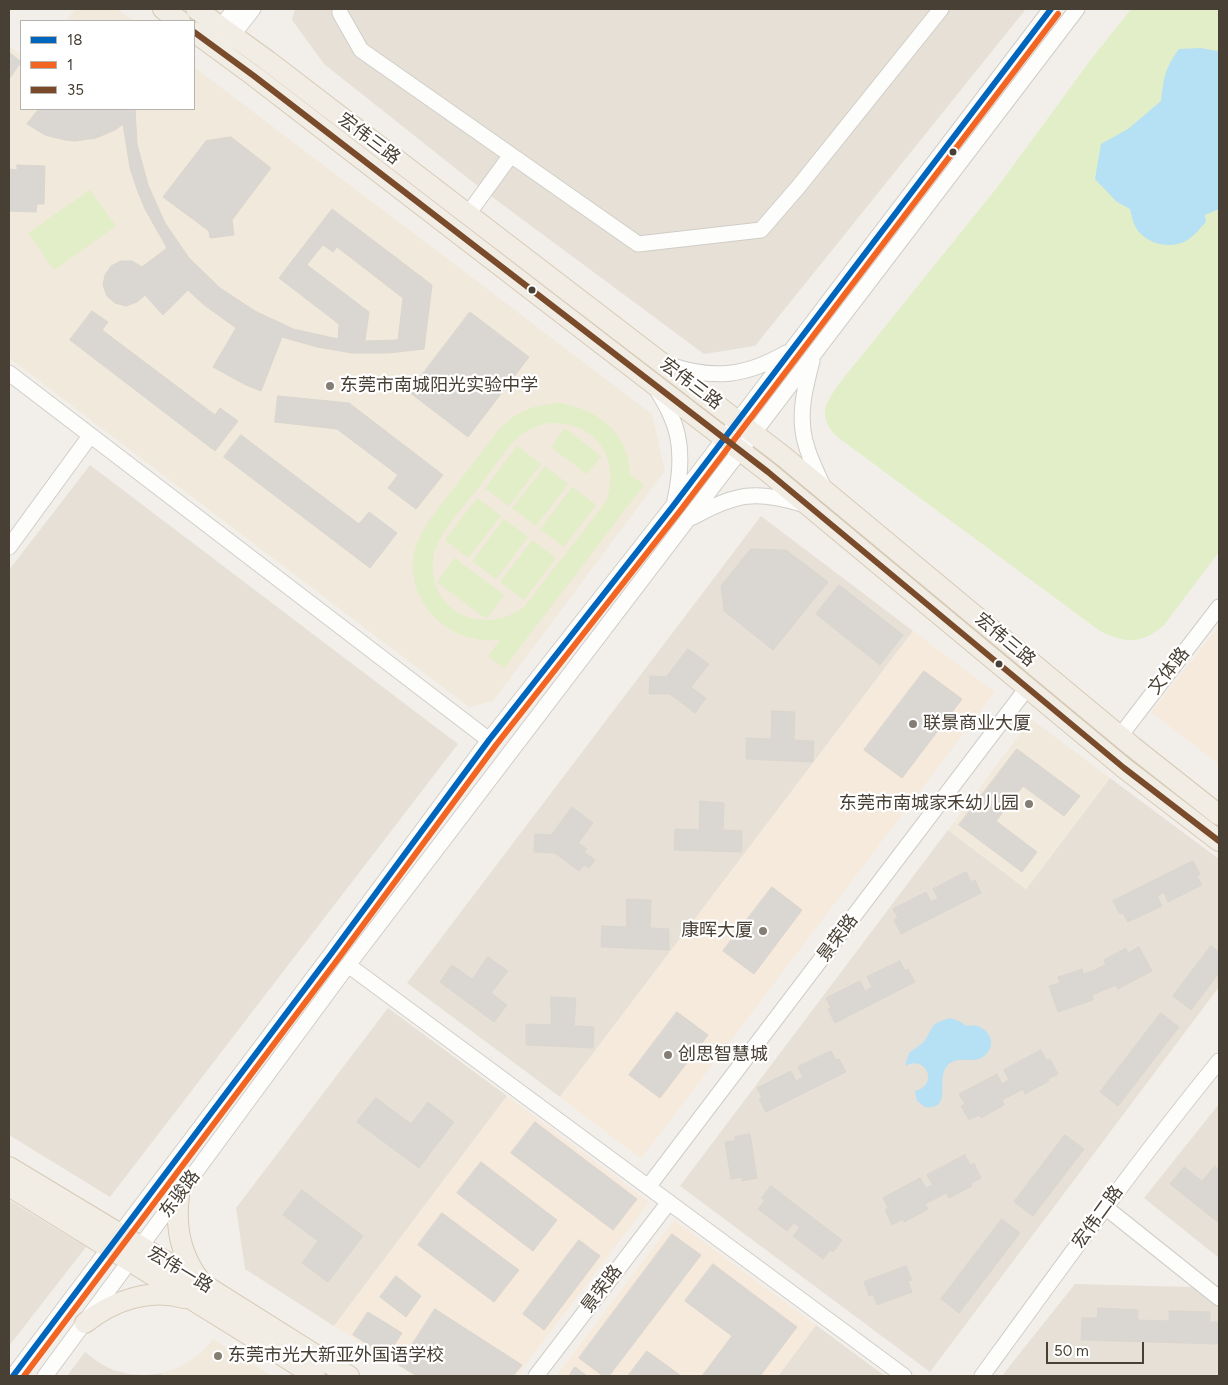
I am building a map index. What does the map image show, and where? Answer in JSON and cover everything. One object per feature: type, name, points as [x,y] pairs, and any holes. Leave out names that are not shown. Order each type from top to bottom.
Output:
[{"type":"main road","points":[[163,9],[179,20]]},
{"type":"main road","name":"宏伟三路","points":[[196,9],[738,420],[1120,736],[1219,814]]},
{"type":"main road","name":"宏伟三路","points":[[208,42],[740,451],[1124,768],[1219,841]]},
{"type":"main road","name":"宏伟一路","points":[[9,1167],[114,1241]]},
{"type":"main road","name":"宏伟一路","points":[[9,1186],[114,1241],[198,1292],[349,1376]]},
{"type":"main road","points":[[85,1323],[112,1305],[136,1297],[161,1294],[177,1296],[198,1292],[190,1265],[180,1243],[177,1227],[179,1196]]},
{"type":"main road","name":"宏伟一路","points":[[198,1292],[315,1376]]},
{"type":"street","points":[[227,31],[234,9]]},
{"type":"street","points":[[208,42],[227,31],[253,9]]},
{"type":"street","points":[[340,9],[340,13],[361,50],[638,244],[761,230],[799,186],[941,9]]},
{"type":"street","name":"东骏路","points":[[13,1376],[331,954],[489,740],[673,506],[1051,9]]},
{"type":"street","name":"东骏路","points":[[45,1376],[348,965],[1077,9]]},
{"type":"street","points":[[468,214],[511,155]]},
{"type":"street","points":[[662,362],[687,370],[712,374],[741,372],[767,364],[792,349]]},
{"type":"street","points":[[813,356],[805,388],[802,413],[805,441],[812,463],[826,492]]},
{"type":"street","points":[[9,373],[489,740]]},
{"type":"street","points":[[654,385],[672,417],[679,448],[679,480],[673,506]]},
{"type":"street","points":[[9,547],[90,436]]},
{"type":"street","points":[[688,520],[734,498],[760,495],[780,497],[807,505]]},
{"type":"street","name":"文体路","points":[[1120,736],[1219,607]]},
{"type":"street","name":"景荣路","points":[[648,1187],[1027,688]]},
{"type":"street","points":[[348,965],[904,1376]]},
{"type":"street","name":"宏伟二路","points":[[982,1376],[1105,1207],[1167,1125],[1219,1061]]},
{"type":"street","name":"景荣路","points":[[536,1376],[669,1202]]},
{"type":"street","points":[[1105,1207],[1219,1298]]},
{"type":"shaded area","points":[[75,9],[117,9],[133,20],[67,20]]},
{"type":"shaded area","points":[[295,9],[1026,9],[755,346],[704,354],[484,191],[324,64],[292,20]]},
{"type":"shaded area","name":"东莞市南城阳光实验中学","points":[[9,46],[20,54],[20,110],[195,110],[195,68],[652,414],[665,471],[493,701],[469,707],[9,358]]},
{"type":"shaded area","points":[[90,465],[458,744],[110,1197],[9,1135],[9,570]]},
{"type":"shaded area","points":[[761,516],[913,631],[560,1097],[407,983]]},
{"type":"shaded area","points":[[1219,626],[1219,764],[1151,712]]},
{"type":"shaded area","points":[[913,631],[995,692],[641,1159],[560,1097]]},
{"type":"shaded area","name":"东莞市南城家禾幼儿园","points":[[1031,719],[1110,778],[1026,889],[948,830]]},
{"type":"shaded area","points":[[1110,778],[1219,859],[1219,987],[930,1372],[680,1186],[948,830],[1026,889]]},
{"type":"shaded area","points":[[388,1008],[507,1096],[334,1326],[245,1269],[236,1208]]},
{"type":"shaded area","points":[[507,1096],[649,1202],[517,1376],[414,1376],[334,1326]]},
{"type":"shaded area","points":[[1219,1104],[1219,1258],[1144,1198]]},
{"type":"shaded area","points":[[9,1200],[86,1247],[9,1346]]},
{"type":"shaded area","points":[[674,1220],[816,1325],[778,1376],[556,1376]]},
{"type":"shaded area","points":[[1075,1284],[1193,1287],[1219,1308],[1219,1376],[1004,1376],[1004,1373]]},
{"type":"shaded area","points":[[816,1325],[885,1376],[778,1376]]},
{"type":"shaded area","name":"东莞市光大新亚外国语学校","points":[[213,1339],[272,1376],[163,1376],[162,1373],[177,1368],[191,1360],[203,1351]]},
{"type":"shaded area","points":[[85,1352],[113,1370],[129,1374],[146,1375],[162,1373],[163,1376],[67,1376]]},
{"type":"green space","points":[[1131,9],[1219,9],[1219,552],[1164,625],[1149,636],[1141,639],[1126,640],[1100,631],[836,436],[827,422],[825,410],[829,399],[838,385],[999,185],[1089,62]]},
{"type":"green space","points":[[90,190],[116,226],[54,270],[28,233]]},
{"type":"green space","points":[[561,403],[575,406],[599,418],[609,426],[624,447],[630,474],[644,485],[504,668],[488,656],[501,639],[484,640],[467,637],[439,621],[427,609],[419,595],[414,578],[413,561],[418,540],[428,522],[497,432],[518,414],[534,407]],"holes":[[[549,423],[565,424],[580,428],[601,445],[607,457],[610,471],[610,486],[606,502],[524,607],[509,616],[493,620],[477,619],[463,615],[450,607],[440,595],[434,580],[433,559],[439,541],[455,517],[516,439],[527,431],[541,425]]]},
{"type":"green space","points":[[565,428],[601,456],[587,474],[551,447]]},
{"type":"green space","points":[[517,446],[541,464],[509,506],[485,488]]},
{"type":"green space","points":[[545,466],[568,484],[536,526],[512,508]]},
{"type":"green space","points":[[572,487],[596,505],[564,547],[540,529]]},
{"type":"green space","points":[[477,498],[501,516],[468,558],[445,540]]},
{"type":"green space","points":[[504,519],[528,537],[496,579],[472,561]]},
{"type":"green space","points":[[532,540],[556,558],[524,600],[500,582]]},
{"type":"green space","points":[[455,558],[504,595],[486,619],[437,582]]},
{"type":"water","points":[[1200,48],[1218,51],[1219,53],[1219,209],[1205,215],[1206,222],[1189,239],[1177,244],[1164,245],[1146,238],[1139,232],[1130,209],[1117,202],[1095,179],[1101,144],[1128,129],[1161,101],[1166,73],[1179,49]]},
{"type":"water","points":[[950,1018],[966,1026],[973,1025],[985,1030],[991,1039],[991,1045],[989,1051],[980,1059],[951,1062],[944,1072],[942,1099],[934,1107],[925,1107],[917,1101],[915,1091],[927,1083],[927,1072],[919,1064],[913,1063],[905,1066],[909,1053],[924,1042],[933,1026]]},
{"type":"building","points":[[9,52],[20,61],[20,63],[9,79]]},
{"type":"building","points":[[38,110],[135,110],[137,144],[148,185],[165,223],[189,258],[220,288],[255,311],[293,329],[338,339],[339,324],[279,278],[332,209],[432,285],[424,349],[388,353],[352,353],[317,347],[282,337],[261,391],[213,367],[236,328],[203,304],[188,290],[163,315],[145,295],[137,302],[126,306],[115,303],[107,296],[103,285],[105,275],[111,266],[121,261],[132,261],[142,267],[167,248],[145,209],[137,189],[130,168],[123,124],[115,130],[96,138],[75,141],[45,135],[27,124]],"holes":[[[323,245],[333,252],[337,247],[403,298],[398,340],[365,341],[369,312],[307,265]]]},
{"type":"building","points":[[231,137],[271,168],[232,220],[234,235],[210,238],[209,231],[163,197],[206,141]]},
{"type":"building","points":[[17,165],[45,166],[44,204],[37,204],[36,212],[9,211],[9,169],[17,170]]},
{"type":"building","points":[[92,311],[108,322],[102,330],[215,415],[220,408],[238,421],[215,451],[70,340]]},
{"type":"building","points":[[470,312],[529,357],[468,437],[409,392]]},
{"type":"building","points":[[278,396],[349,403],[443,475],[416,509],[388,488],[398,475],[337,429],[275,422]]},
{"type":"building","points":[[241,435],[359,524],[369,512],[397,533],[370,568],[224,457]]},
{"type":"building","points":[[751,549],[786,550],[828,582],[773,650],[724,611],[721,586]]},
{"type":"building","points":[[839,585],[903,635],[880,665],[816,614]]},
{"type":"building","points":[[688,649],[709,664],[691,687],[706,698],[695,713],[670,694],[649,694],[650,676],[666,677]]},
{"type":"building","name":"联景商业大厦","points":[[924,671],[962,699],[902,778],[864,750]]},
{"type":"building","points":[[772,711],[795,712],[794,740],[814,741],[813,762],[746,759],[746,738],[771,739]]},
{"type":"building","points":[[1017,749],[1080,796],[1064,816],[1023,786],[996,821],[1037,852],[1022,872],[959,825]]},
{"type":"building","points":[[700,801],[724,803],[723,830],[742,831],[742,852],[674,850],[675,829],[699,830]]},
{"type":"building","points":[[572,807],[593,823],[578,843],[587,849],[584,852],[595,860],[589,868],[584,865],[579,871],[555,853],[534,852],[535,834],[551,835]]},
{"type":"building","points":[[1193,861],[1200,874],[1197,876],[1202,885],[1168,902],[1164,892],[1157,896],[1162,906],[1128,922],[1123,913],[1120,914],[1113,901]]},
{"type":"building","points":[[966,872],[971,882],[975,880],[981,893],[901,934],[894,920],[898,918],[893,909],[926,892],[931,902],[938,898],[933,889]]},
{"type":"building","name":"康晖大厦","points":[[772,887],[802,910],[754,974],[723,951]]},
{"type":"building","points":[[627,899],[651,900],[650,928],[669,929],[669,950],[601,947],[602,926],[626,927]]},
{"type":"building","points":[[1211,946],[1219,952],[1219,973],[1191,1010],[1173,996]]},
{"type":"building","points":[[1139,947],[1152,971],[1118,989],[1116,985],[1092,995],[1093,1000],[1058,1012],[1049,986],[1060,983],[1058,977],[1082,969],[1083,974],[1095,970],[1106,964],[1104,960],[1126,948],[1128,953]]},
{"type":"building","points":[[488,957],[508,971],[491,993],[507,1005],[494,1022],[440,982],[452,965],[472,979]]},
{"type":"building","points":[[900,961],[905,971],[908,969],[915,982],[835,1023],[828,1009],[831,1008],[826,998],[860,981],[865,991],[872,987],[867,977]]},
{"type":"building","points":[[551,997],[576,998],[574,1026],[594,1027],[593,1048],[526,1045],[526,1024],[551,1025]]},
{"type":"building","name":"创思智慧城","points":[[677,1012],[708,1035],[660,1098],[629,1075]]},
{"type":"building","points":[[1161,1013],[1179,1027],[1118,1106],[1100,1092]]},
{"type":"building","points":[[1041,1050],[1047,1061],[1050,1059],[1058,1074],[1025,1094],[1023,1089],[1002,1100],[1004,1105],[981,1118],[979,1115],[969,1120],[961,1106],[965,1104],[959,1094],[997,1074],[1002,1084],[1009,1080],[1004,1070]]},
{"type":"building","points":[[831,1051],[836,1060],[839,1059],[846,1072],[766,1112],[759,1099],[762,1097],[757,1088],[791,1071],[796,1081],[803,1077],[798,1067]]},
{"type":"building","points":[[376,1098],[411,1124],[428,1102],[454,1122],[419,1168],[357,1122]]},
{"type":"building","points":[[535,1122],[637,1199],[613,1230],[511,1153]]},
{"type":"building","points":[[750,1134],[757,1178],[742,1181],[742,1177],[731,1179],[725,1142],[735,1141],[735,1137]]},
{"type":"building","points":[[1065,1135],[1084,1149],[1033,1216],[1014,1202]]},
{"type":"building","points":[[965,1155],[970,1165],[974,1163],[981,1178],[971,1183],[972,1186],[949,1198],[946,1193],[925,1204],[928,1209],[904,1222],[903,1219],[892,1225],[885,1210],[888,1208],[883,1198],[920,1178],[926,1188],[933,1185],[927,1175]]},
{"type":"building","points":[[481,1162],[557,1220],[533,1251],[457,1193]]},
{"type":"building","points":[[1215,1166],[1219,1170],[1219,1223],[1170,1184],[1184,1167],[1202,1181]]},
{"type":"building","points":[[771,1186],[842,1240],[833,1252],[830,1250],[823,1259],[793,1236],[800,1227],[794,1223],[787,1231],[758,1209],[765,1200],[762,1198]]},
{"type":"building","points":[[302,1190],[363,1236],[328,1282],[302,1263],[318,1241],[283,1215]]},
{"type":"building","points":[[442,1213],[519,1270],[494,1302],[418,1245]]},
{"type":"building","points":[[1002,1219],[1020,1233],[959,1313],[941,1299]]},
{"type":"building","points":[[672,1234],[701,1255],[609,1376],[603,1376],[579,1358]]},
{"type":"building","points":[[579,1240],[600,1256],[544,1330],[523,1314]]},
{"type":"building","points":[[713,1264],[797,1327],[760,1376],[702,1376],[732,1336],[685,1301]]},
{"type":"building","points":[[906,1266],[912,1280],[908,1281],[912,1292],[877,1305],[873,1294],[869,1296],[864,1282]]},
{"type":"building","points":[[396,1276],[421,1296],[406,1317],[380,1297]]},
{"type":"building","points":[[1098,1308],[1138,1310],[1138,1320],[1169,1321],[1169,1311],[1210,1312],[1210,1322],[1219,1322],[1219,1344],[1081,1340],[1082,1318],[1097,1318]]},
{"type":"building","points":[[435,1309],[522,1365],[513,1376],[417,1376],[399,1365]]},
{"type":"building","points":[[368,1312],[402,1333],[387,1356],[353,1335]]},
{"type":"building","points":[[647,1351],[681,1376],[628,1376]]},
{"type":"building","points":[[575,1367],[587,1376],[569,1376]]},
{"type":"transit line","name":"18","points":[[13,1376],[331,954],[489,740],[673,506],[1051,9]]},
{"type":"transit line","name":"1","points":[[24,1376],[338,959],[496,745],[680,511],[1058,14]]},
{"type":"transit line","name":"35","points":[[195,33],[254,76],[768,472],[1124,768],[1219,841]]},
{"type":"place","name":"东莞市南城阳光实验中学","points":[[330,386]]},
{"type":"place","name":"联景商业大厦","points":[[913,724]]},
{"type":"place","name":"东莞市南城家禾幼儿园","points":[[1029,804]]},
{"type":"place","name":"康晖大厦","points":[[763,931]]},
{"type":"place","name":"创思智慧城","points":[[668,1055]]},
{"type":"place","name":"东莞市光大新亚外国语学校","points":[[218,1356]]}]
